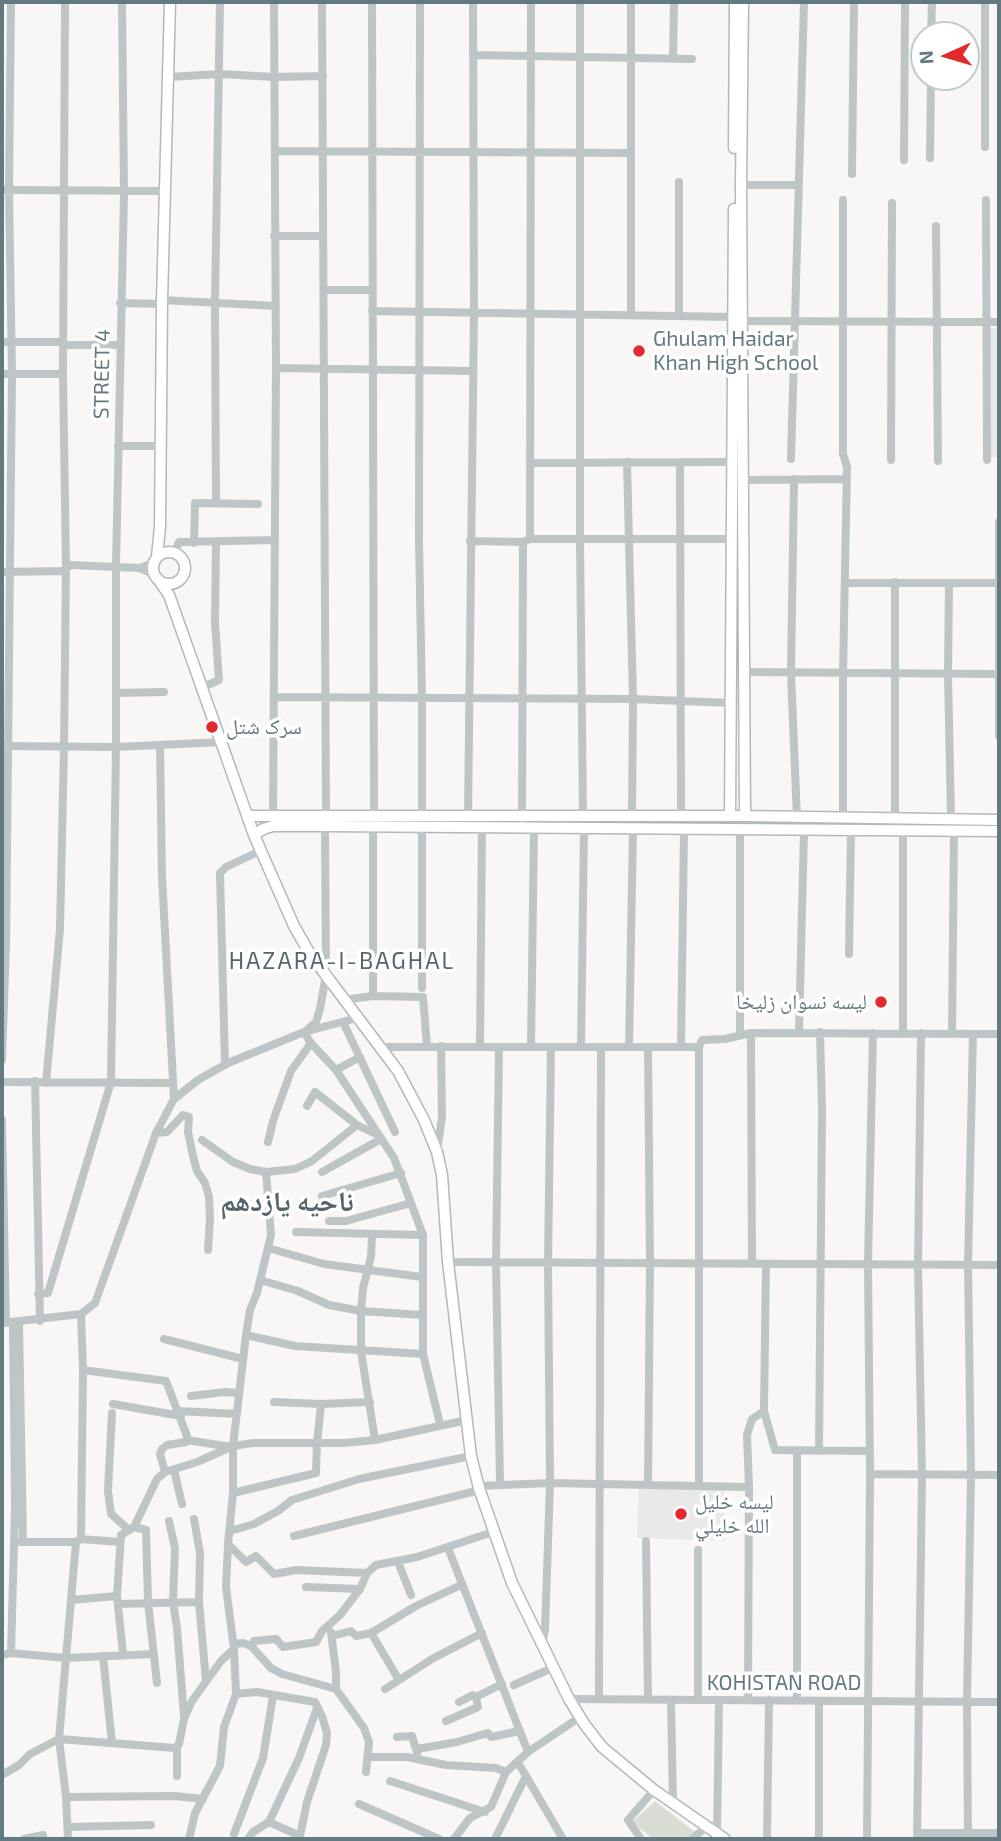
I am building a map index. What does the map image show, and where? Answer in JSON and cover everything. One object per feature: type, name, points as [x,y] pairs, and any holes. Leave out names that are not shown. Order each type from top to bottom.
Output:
[{"type":"main road","points":[[170,2],[162,302],[160,512],[156,576],[169,595],[182,628],[260,852],[293,926],[410,1093],[437,1152],[442,1175],[448,1262],[471,1457],[493,1532],[512,1583],[569,1699],[602,1747],[654,1790],[721,1837]]},
{"type":"main road","points":[[730,816],[733,462],[737,375],[734,2]]},
{"type":"main road","points":[[737,319],[743,2]]},
{"type":"main road","points":[[737,375],[742,480],[745,816]]},
{"type":"main road","points":[[160,512],[167,541],[173,552],[182,558],[185,569],[176,594],[182,628]]},
{"type":"main road","points":[[155,560],[161,554],[173,552]]},
{"type":"main road","points":[[156,576],[169,583],[179,580]]},
{"type":"main road","points":[[247,816],[273,815],[373,827],[999,831]]},
{"type":"main road","points":[[254,835],[273,826],[374,815],[999,820]]},
{"type":"street","points":[[2,1060],[6,945],[6,572],[13,342],[5,190],[11,2]]},
{"type":"street","points":[[46,1083],[60,929],[64,747],[65,2]]},
{"type":"street","name":"STREET 4","points":[[38,1294],[48,1293],[111,1082],[116,566],[124,191],[122,2]]},
{"type":"street","points":[[216,503],[215,302],[220,2]]},
{"type":"street","points":[[273,815],[276,368],[274,2]]},
{"type":"street","points":[[304,1032],[316,1022],[326,975],[322,2]]},
{"type":"street","points":[[372,2],[374,815]]},
{"type":"street","points":[[420,2],[419,541],[422,815]]},
{"type":"street","points":[[468,816],[474,312],[474,2]]},
{"type":"street","points":[[522,828],[527,540],[531,463],[531,2]]},
{"type":"street","points":[[580,2],[579,461],[583,816]]},
{"type":"street","points":[[631,2],[631,315]]},
{"type":"street","points":[[673,59],[674,2]]},
{"type":"street","points":[[791,459],[804,2]]},
{"type":"street","points":[[852,174],[854,2]]},
{"type":"street","points":[[904,160],[905,2]]},
{"type":"street","points":[[931,21],[932,2]]},
{"type":"street","points":[[985,2],[985,147]]},
{"type":"street","points":[[474,55],[692,59]]},
{"type":"street","points":[[168,78],[220,74],[323,76]]},
{"type":"street","points":[[930,158],[931,91]]},
{"type":"street","points":[[275,151],[631,153]]},
{"type":"street","points":[[679,182],[679,315]]},
{"type":"street","points":[[741,185],[799,185]]},
{"type":"street","points":[[5,190],[166,191]]},
{"type":"street","points":[[843,200],[843,454],[847,467],[843,818]]},
{"type":"street","points":[[986,200],[987,460]]},
{"type":"street","points":[[891,203],[891,460]]},
{"type":"street","points":[[936,226],[938,461]]},
{"type":"street","points":[[274,236],[323,236]]},
{"type":"street","points":[[324,290],[372,290]]},
{"type":"street","points":[[120,303],[215,302],[276,306]]},
{"type":"street","points":[[372,311],[679,315],[890,323],[999,322]]},
{"type":"street","points":[[2,342],[120,345]]},
{"type":"street","points":[[276,368],[473,371]]},
{"type":"street","points":[[2,374],[63,374]]},
{"type":"street","points":[[118,446],[160,446]]},
{"type":"street","points":[[628,462],[633,699],[632,816]]},
{"type":"street","points":[[680,462],[681,816]]},
{"type":"street","points":[[531,463],[733,462]]},
{"type":"street","points":[[794,479],[791,673],[797,818]]},
{"type":"street","points":[[742,480],[846,479]]},
{"type":"street","points":[[194,543],[195,503],[258,504]]},
{"type":"street","points":[[999,522],[999,736]]},
{"type":"street","points":[[470,541],[580,538],[732,539]]},
{"type":"street","points":[[173,552],[179,542],[275,540]]},
{"type":"street","points":[[203,687],[219,680],[215,623],[215,543]]},
{"type":"street","points":[[139,568],[155,560]]},
{"type":"street","points":[[6,572],[62,571],[71,565],[116,566],[139,568],[156,576]]},
{"type":"street","points":[[895,582],[895,818]]},
{"type":"street","points":[[845,583],[998,583]]},
{"type":"street","points":[[949,584],[951,818]]},
{"type":"street","points":[[744,672],[999,674]]},
{"type":"street","points":[[116,693],[164,692]]},
{"type":"street","points":[[274,697],[633,699],[731,703]]},
{"type":"street","points":[[5,746],[116,747],[222,742]]},
{"type":"street","points":[[160,746],[162,877],[174,1099]]},
{"type":"street","points":[[373,827],[373,996]]},
{"type":"street","points":[[422,827],[422,988]]},
{"type":"street","points":[[480,1047],[482,828]]},
{"type":"street","points":[[531,1047],[534,828]]},
{"type":"street","points":[[581,1047],[584,828]]},
{"type":"street","points":[[629,1047],[633,829]]},
{"type":"street","points":[[681,1047],[684,829]]},
{"type":"street","points":[[740,829],[740,1034]]},
{"type":"street","points":[[799,1032],[804,830]]},
{"type":"street","points":[[849,954],[851,830]]},
{"type":"street","points":[[903,830],[903,1034]]},
{"type":"street","points":[[952,1033],[954,831]]},
{"type":"street","points":[[225,1065],[220,873],[260,852]]},
{"type":"street","points":[[344,1000],[373,996],[424,997],[427,1046]]},
{"type":"street","points":[[10,1323],[81,1314],[95,1303],[156,1133],[174,1099],[198,1080],[225,1065],[304,1032],[357,1018]]},
{"type":"street","points":[[343,1022],[395,1132]]},
{"type":"street","points":[[304,1032],[336,1070],[379,1137]]},
{"type":"street","points":[[699,1486],[699,1047],[702,1040],[725,1039],[751,1033],[799,1032],[999,1034]]},
{"type":"street","points":[[820,1032],[820,1451]]},
{"type":"street","points":[[751,1033],[752,1264]]},
{"type":"street","points":[[867,1839],[870,1474],[868,1264],[873,1033]]},
{"type":"street","points":[[921,1033],[918,1265],[922,1476],[917,1836],[999,1833]]},
{"type":"street","points":[[968,1836],[967,1701],[971,1475],[968,1265],[973,1034]]},
{"type":"street","points":[[268,1142],[291,1070],[311,1043]]},
{"type":"street","points":[[437,1152],[442,1117],[441,1046]]},
{"type":"street","points":[[380,1047],[699,1047]]},
{"type":"street","points":[[499,1047],[496,1263],[500,1484]]},
{"type":"street","points":[[542,1647],[545,1630],[550,1483],[548,1264],[551,1047]]},
{"type":"street","points":[[599,1699],[601,1047]]},
{"type":"street","points":[[648,1048],[648,1485]]},
{"type":"street","points":[[336,1070],[360,1057]]},
{"type":"street","points":[[34,1081],[40,1321]]},
{"type":"street","points":[[2,1082],[173,1083]]},
{"type":"street","points":[[307,1106],[315,1093],[357,1125],[379,1137],[386,1144],[401,1172],[423,1235],[423,1354],[440,1424]]},
{"type":"street","points":[[369,1118],[385,1110]]},
{"type":"street","points":[[156,1133],[167,1132],[183,1115],[190,1117],[188,1132],[193,1156],[209,1198],[208,1250]]},
{"type":"street","points":[[2,1120],[23,1542]]},
{"type":"street","points":[[202,1140],[233,1162],[266,1172],[295,1169],[312,1161],[357,1125]]},
{"type":"street","points":[[322,1172],[379,1137]]},
{"type":"street","points":[[189,1839],[195,1813],[220,1766],[224,1727],[236,1694],[234,1646],[226,1587],[233,1493],[232,1447],[250,1310],[268,1248],[271,1221],[266,1172]]},
{"type":"street","points":[[322,1196],[401,1172]]},
{"type":"street","points":[[329,1222],[346,1221],[411,1203]]},
{"type":"street","points":[[296,1232],[423,1235]]},
{"type":"street","points":[[372,1235],[361,1311],[361,1351],[375,1440]]},
{"type":"street","points":[[268,1248],[324,1264],[422,1277]]},
{"type":"street","points":[[448,1262],[999,1265]]},
{"type":"street","points":[[766,1264],[764,1410],[775,1450],[869,1451]]},
{"type":"street","points":[[260,1280],[298,1291],[330,1306],[422,1315]]},
{"type":"street","points":[[68,1839],[59,1739],[78,1541],[83,1370],[81,1314]]},
{"type":"street","points":[[246,1335],[295,1346],[423,1354]]},
{"type":"street","points":[[164,1339],[243,1359]]},
{"type":"street","points":[[83,1370],[166,1381],[180,1413],[187,1440]]},
{"type":"street","points":[[191,1396],[239,1393]]},
{"type":"street","points":[[274,1402],[370,1402]]},
{"type":"street","points":[[233,1493],[316,1474],[321,1404]]},
{"type":"street","points":[[157,1683],[148,1602],[146,1530],[131,1528],[111,1514],[108,1491],[112,1408],[237,1414]]},
{"type":"street","points":[[748,1700],[748,1427],[752,1419],[764,1410]]},
{"type":"street","points":[[123,1654],[118,1600],[121,1535],[131,1528],[157,1479],[170,1471],[232,1447],[253,1443],[344,1443],[375,1440],[467,1420]]},
{"type":"street","points":[[18,1436],[6,1654],[66,1658],[154,1654]]},
{"type":"street","points":[[182,1504],[170,1471],[160,1454],[162,1448],[187,1440],[232,1447]]},
{"type":"street","points":[[797,1451],[797,1700]]},
{"type":"street","points":[[230,1531],[254,1524],[292,1500],[359,1479],[471,1457]]},
{"type":"street","points":[[870,1474],[999,1475]]},
{"type":"street","points":[[294,1536],[500,1484],[749,1487]]},
{"type":"street","points":[[194,1518],[200,1553],[199,1602],[206,1681]]},
{"type":"street","points":[[169,1521],[175,1558],[173,1602],[184,1719]]},
{"type":"street","points":[[177,1776],[177,1747],[184,1719],[192,1701],[234,1646],[276,1639],[283,1647],[319,1640],[322,1632],[360,1589],[367,1573],[376,1565],[398,1562],[448,1548],[493,1532]]},
{"type":"street","points":[[14,1541],[120,1542]]},
{"type":"street","points":[[646,1541],[649,1699]]},
{"type":"street","points":[[228,1544],[246,1562],[256,1556],[274,1574],[296,1570],[367,1573]]},
{"type":"street","points":[[448,1548],[528,1752]]},
{"type":"street","points":[[698,1550],[698,1700]]},
{"type":"street","points":[[398,1562],[411,1595]]},
{"type":"street","points":[[332,1636],[351,1631],[356,1636],[371,1633],[416,1606],[461,1585]]},
{"type":"street","points":[[306,1587],[360,1589]]},
{"type":"street","points":[[71,1600],[199,1602]]},
{"type":"street","points":[[329,1626],[336,1689],[364,1728],[369,1742],[366,1772]]},
{"type":"street","points":[[255,1629],[253,1643],[271,1668],[282,1674],[336,1689]]},
{"type":"street","points":[[371,1633],[399,1680]]},
{"type":"street","points":[[385,1689],[482,1633]]},
{"type":"street","points":[[103,1656],[112,1743]]},
{"type":"street","points":[[514,1685],[552,1668]]},
{"type":"street","points":[[459,1702],[502,1684]]},
{"type":"street","points":[[236,1694],[247,1691],[315,1702],[327,1733],[326,1745],[307,1802],[302,1833],[297,1837],[269,1822]]},
{"type":"street","points":[[233,1834],[263,1758],[273,1696]]},
{"type":"street","points":[[446,1721],[478,1707],[476,1697]]},
{"type":"street","name":"KOHISTAN ROAD","points":[[569,1699],[999,1702]]},
{"type":"street","points":[[671,1700],[673,1803]]},
{"type":"street","points":[[719,1700],[721,1837]]},
{"type":"street","points":[[767,1839],[768,1700]]},
{"type":"street","points":[[819,1700],[819,1839]]},
{"type":"street","points":[[248,1839],[253,1832],[269,1822],[299,1758],[317,1708]]},
{"type":"street","points":[[454,1839],[470,1818],[491,1807],[506,1772],[528,1752],[580,1717]]},
{"type":"street","points":[[368,1757],[417,1754],[488,1733],[491,1737],[520,1731]]},
{"type":"street","points":[[397,1737],[412,1736],[417,1754]]},
{"type":"street","points":[[2,1775],[59,1739],[177,1747]]},
{"type":"street","points":[[417,1754],[446,1765],[496,1768],[506,1772]]},
{"type":"street","points":[[518,1763],[563,1839]]},
{"type":"street","points":[[495,1839],[526,1776]]},
{"type":"street","points":[[390,1781],[485,1812]]},
{"type":"street","points":[[641,1839],[628,1820],[654,1790]]},
{"type":"street","points":[[66,1797],[175,1796],[203,1799]]},
{"type":"street","points":[[359,1804],[439,1839]]},
{"type":"street","points":[[68,1826],[151,1825]]},
{"type":"street","points":[[692,1839],[707,1826]]},
{"type":"street","points":[[24,1839],[43,1835]]},
{"type":"shaded area","points":[[987,328],[999,328],[999,457],[989,457]]},
{"type":"shaded area","name":"ليسه خليل الله خليلي","points":[[639,1488],[724,1490],[725,1541],[637,1538]]},
{"type":"shaded area","points":[[655,1801],[695,1832],[686,1839],[653,1839],[632,1822]]},
{"type":"place","name":"Ghulam Haidar Khan High School","points":[[639,351]]},
{"type":"place","name":"سرک شتل","points":[[212,727]]},
{"type":"place","name":"لیسه نسوان زلیخا","points":[[881,1002]]},
{"type":"place","name":"ليسه خليل الله خليلي","points":[[681,1514]]},
{"type":"district","name":"HAZARA-I-BAGHAL","points":[[342,961]]},
{"type":"district","name":"ناحیه یازدهم","points":[[287,1202]]}]
